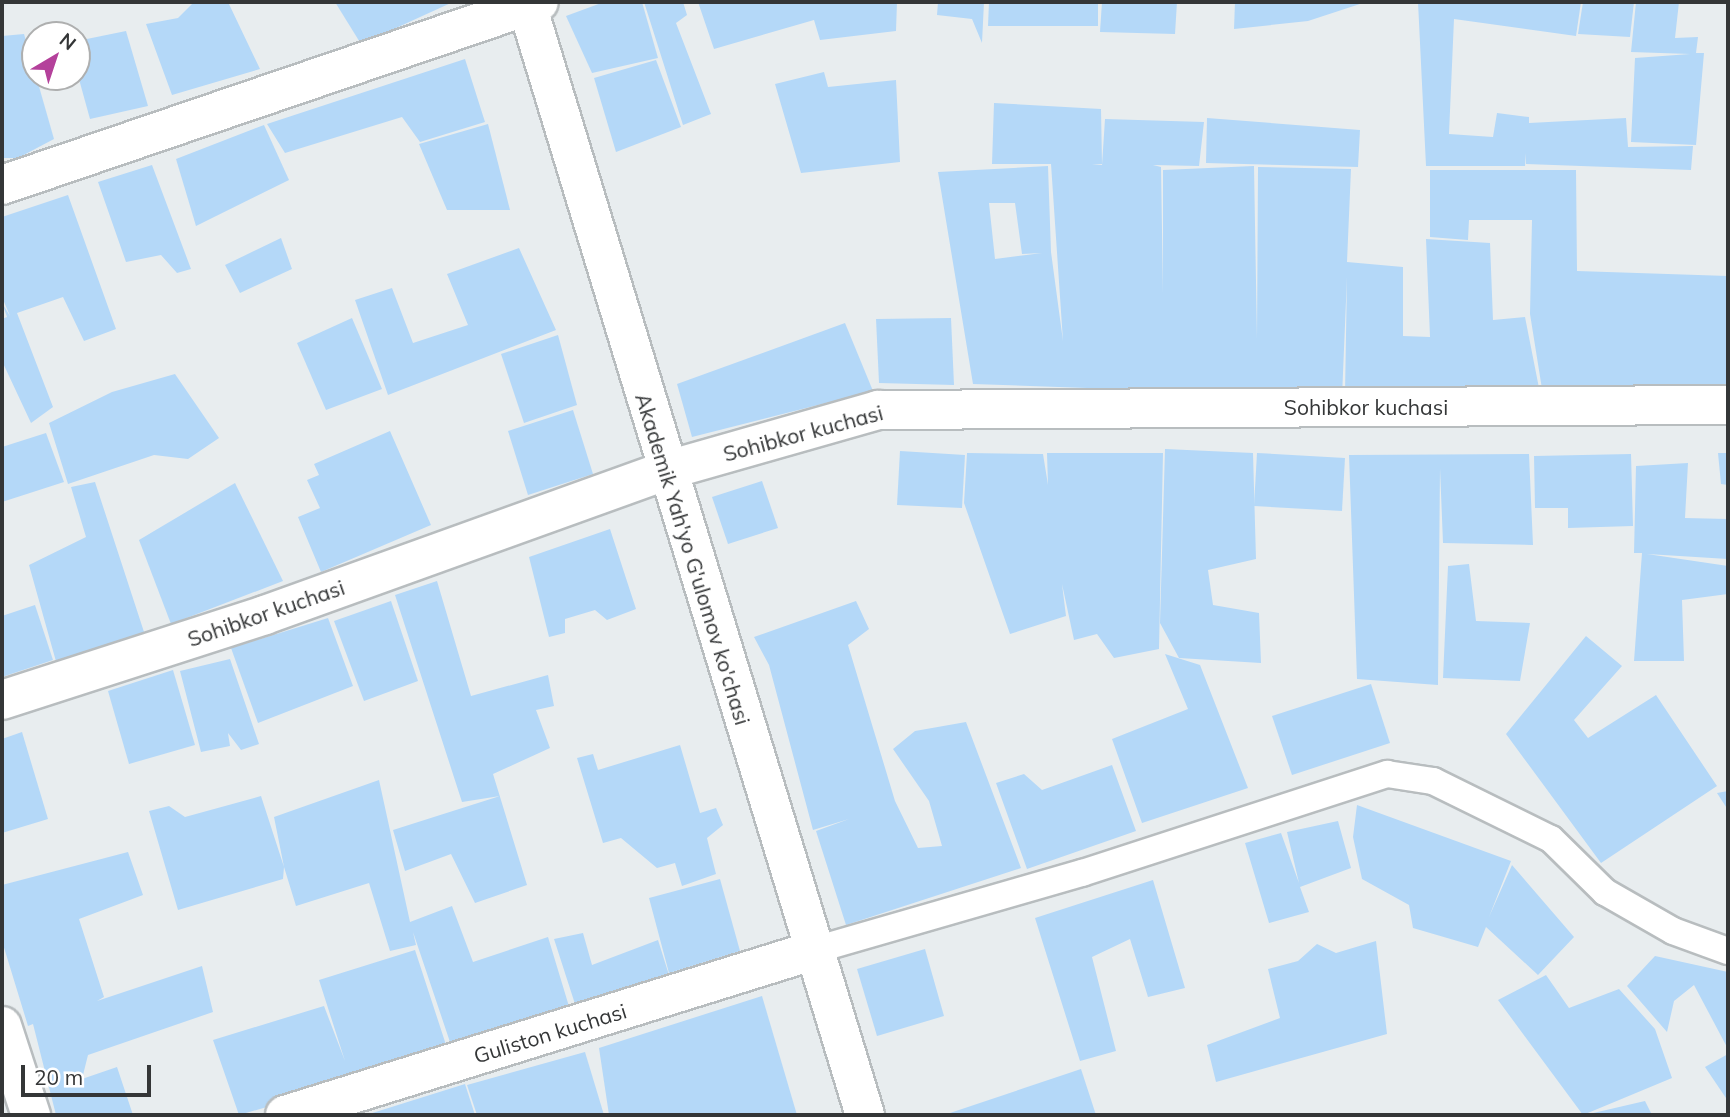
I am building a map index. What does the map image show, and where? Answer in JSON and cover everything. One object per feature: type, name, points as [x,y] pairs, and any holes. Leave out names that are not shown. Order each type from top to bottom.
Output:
[{"type":"street","points":[[2,185],[530,3]]},
{"type":"street","name":"Akademik Yah'yo G'ulomov ko'chasi","points":[[530,3],[664,471],[865,1115]]},
{"type":"street","name":"Sohibkor kuchasi","points":[[2,700],[264,615],[664,471],[878,410],[1728,405]]},
{"type":"street","name":"Guliston kuchasi","points":[[285,1115],[815,950]]},
{"type":"street","points":[[2,1026],[32,1115]]},
{"type":"lane","points":[[815,950],[1082,873],[1387,774],[1433,781],[1551,839],[1605,892],[1673,931],[1728,951]]},
{"type":"building","points":[[194,2],[228,2],[260,69],[172,95],[146,24],[178,18]]},
{"type":"building","points":[[335,2],[453,2],[361,44]]},
{"type":"building","points":[[604,2],[642,2],[658,58],[592,73],[566,16]]},
{"type":"building","points":[[644,2],[683,2],[687,15],[676,23],[711,114],[683,125]]},
{"type":"building","points":[[698,2],[897,2],[896,31],[820,40],[814,20],[714,49]]},
{"type":"building","points":[[938,2],[984,2],[982,43],[972,19],[937,15]]},
{"type":"building","points":[[989,2],[1098,2],[1098,26],[988,26]]},
{"type":"building","points":[[1102,2],[1177,2],[1175,34],[1100,32]]},
{"type":"building","points":[[1235,2],[1366,2],[1308,21],[1234,29]]},
{"type":"building","points":[[1418,2],[1581,2],[1576,36],[1454,19],[1449,134],[1493,137],[1497,113],[1529,117],[1529,123],[1626,118],[1628,147],[1693,146],[1691,170],[1526,164],[1526,153],[1525,166],[1426,166]]},
{"type":"building","points":[[1583,2],[1634,2],[1630,37],[1578,34]]},
{"type":"building","points":[[1636,2],[1679,2],[1675,38],[1698,37],[1696,53],[1704,53],[1696,145],[1631,142],[1635,58],[1690,54],[1631,52]]},
{"type":"building","points":[[126,31],[148,106],[90,119],[82,91],[91,91],[91,38]]},
{"type":"building","points":[[21,34],[21,91],[40,91],[54,139],[18,158],[2,158],[2,36]]},
{"type":"building","points":[[465,59],[485,122],[420,142],[402,117],[285,153],[267,124]]},
{"type":"building","points":[[656,60],[681,127],[616,152],[594,78]]},
{"type":"building","points":[[824,72],[828,87],[896,80],[900,162],[801,173],[775,84]]},
{"type":"building","points":[[994,103],[1101,109],[1102,164],[1092,165],[1102,165],[1105,119],[1204,122],[1199,166],[1153,165],[1161,167],[1163,293],[1163,170],[1254,166],[1257,339],[1258,167],[1351,169],[1347,262],[1403,267],[1403,336],[1430,337],[1426,239],[1490,243],[1493,320],[1525,317],[1539,388],[1345,393],[1347,277],[1342,397],[973,384],[938,172],[1048,166],[1051,252],[1063,341],[1051,164],[992,164]],"holes":[[[989,203],[1015,203],[1022,254],[1042,253],[995,259]]]},
{"type":"building","points":[[1207,118],[1360,130],[1358,167],[1206,163]]},
{"type":"building","points":[[488,124],[510,210],[447,210],[419,144]]},
{"type":"building","points":[[264,125],[289,180],[196,226],[176,159]]},
{"type":"building","points":[[152,165],[191,269],[177,273],[161,255],[126,262],[98,182]]},
{"type":"building","points":[[1430,170],[1576,170],[1577,271],[1728,276],[1728,392],[1542,389],[1530,314],[1532,220],[1469,220],[1468,240],[1430,237]]},
{"type":"building","points":[[68,195],[116,329],[84,341],[63,297],[17,313],[53,407],[31,423],[2,361],[2,319],[7,317],[2,303],[10,316],[2,297],[2,217]]},
{"type":"building","points":[[281,238],[292,269],[240,293],[225,265]]},
{"type":"building","points":[[519,248],[556,330],[388,395],[355,300],[392,288],[413,343],[468,325],[447,274]]},
{"type":"building","points":[[352,318],[382,389],[326,410],[297,343]]},
{"type":"building","points":[[951,318],[954,385],[879,383],[876,319]]},
{"type":"building","points":[[845,323],[873,391],[692,437],[677,384]]},
{"type":"building","points":[[558,335],[577,405],[524,423],[501,354]]},
{"type":"building","points":[[175,374],[219,438],[188,459],[154,455],[68,484],[49,423],[112,392]]},
{"type":"building","points":[[573,410],[593,474],[528,495],[508,431]]},
{"type":"building","points":[[390,431],[431,525],[321,572],[298,517],[320,508],[307,480],[319,475],[314,464]]},
{"type":"building","points":[[46,433],[64,482],[2,502],[2,447]]},
{"type":"building","points":[[1165,449],[1253,453],[1256,559],[1208,570],[1213,605],[1259,613],[1261,663],[1179,658],[1160,623]]},
{"type":"building","points":[[900,451],[965,455],[962,508],[897,505]]},
{"type":"building","points":[[967,453],[1043,454],[1048,485],[1047,453],[1163,453],[1159,649],[1114,658],[1097,634],[1074,640],[1062,584],[1066,616],[1010,634],[964,503]]},
{"type":"building","points":[[1257,453],[1345,458],[1342,511],[1254,506]]},
{"type":"building","points":[[1718,453],[1728,453],[1728,485],[1721,484]]},
{"type":"building","points":[[1529,454],[1533,545],[1443,543],[1440,468],[1438,685],[1357,679],[1349,455]]},
{"type":"building","points":[[1631,454],[1633,526],[1568,528],[1568,508],[1535,508],[1534,456]]},
{"type":"building","points":[[1688,463],[1685,518],[1728,519],[1728,559],[1647,554],[1728,566],[1728,594],[1682,600],[1684,661],[1634,661],[1642,553],[1634,553],[1636,466]]},
{"type":"building","points":[[762,481],[778,528],[728,544],[712,497]]},
{"type":"building","points":[[95,482],[145,635],[57,665],[29,565],[86,537],[71,487]]},
{"type":"building","points":[[235,483],[283,581],[171,624],[139,540]]},
{"type":"building","points":[[610,529],[636,609],[607,620],[595,610],[565,619],[565,633],[549,637],[529,557]]},
{"type":"building","points":[[1469,564],[1476,621],[1530,623],[1520,681],[1443,678],[1448,566]]},
{"type":"building","points":[[437,581],[471,696],[548,675],[554,706],[536,710],[550,748],[493,774],[500,796],[462,802],[395,595]]},
{"type":"building","points":[[391,601],[418,681],[364,701],[334,621]]},
{"type":"building","points":[[856,601],[869,629],[848,645],[895,801],[918,848],[942,846],[929,801],[893,749],[915,731],[966,722],[1021,868],[846,925],[816,831],[849,819],[813,830],[769,665],[754,637]]},
{"type":"building","points":[[35,605],[53,660],[2,677],[2,616]]},
{"type":"building","points":[[328,618],[353,686],[258,723],[231,648]]},
{"type":"building","points":[[1586,636],[1622,666],[1574,720],[1588,738],[1656,695],[1717,786],[1601,863],[1506,734]]},
{"type":"building","points":[[1165,654],[1200,665],[1248,788],[1142,823],[1112,739],[1188,709]]},
{"type":"building","points":[[230,659],[259,744],[241,750],[228,733],[230,746],[201,752],[180,671]]},
{"type":"building","points":[[173,670],[195,745],[129,764],[108,691]]},
{"type":"building","points":[[1371,684],[1390,743],[1292,775],[1272,716]]},
{"type":"building","points":[[22,732],[48,819],[2,833],[2,739]]},
{"type":"building","points":[[680,745],[700,813],[716,808],[723,825],[707,838],[716,874],[682,886],[675,863],[657,868],[621,838],[603,843],[577,758],[593,754],[598,770]]},
{"type":"building","points":[[1112,765],[1136,831],[1027,869],[996,783],[1024,774],[1042,790]]},
{"type":"building","points":[[379,780],[410,922],[452,906],[473,962],[548,937],[571,1013],[453,1051],[413,932],[416,945],[390,951],[369,883],[296,906],[284,867],[274,817]]},
{"type":"building","points":[[1728,791],[1728,810],[1717,793]]},
{"type":"building","points":[[261,796],[284,867],[283,879],[178,910],[149,811],[169,806],[185,817]]},
{"type":"building","points":[[500,796],[527,885],[475,903],[451,854],[405,871],[393,830]]},
{"type":"building","points":[[1357,805],[1511,861],[1489,917],[1512,865],[1574,937],[1538,975],[1486,927],[1478,947],[1413,928],[1409,905],[1362,879],[1353,837]]},
{"type":"building","points":[[1338,821],[1351,868],[1300,887],[1309,912],[1269,923],[1245,843],[1281,833],[1299,883],[1287,832]]},
{"type":"building","points":[[128,852],[143,895],[79,919],[104,997],[97,1001],[202,966],[213,1012],[88,1055],[82,1079],[117,1067],[133,1115],[56,1115],[33,1024],[28,1026],[2,941],[2,885]]},
{"type":"building","points":[[720,879],[740,951],[669,973],[649,898]]},
{"type":"building","points":[[1153,880],[1185,988],[1148,997],[1130,939],[1092,957],[1116,1051],[1080,1061],[1035,918]]},
{"type":"building","points":[[583,933],[592,965],[658,940],[669,975],[575,1004],[554,939]]},
{"type":"building","points":[[1376,941],[1387,1034],[1216,1082],[1207,1045],[1280,1018],[1268,969],[1298,961],[1317,944],[1336,953]]},
{"type":"building","points":[[925,949],[944,1016],[877,1036],[857,969]]},
{"type":"building","points":[[415,950],[449,1054],[239,1115],[213,1040],[324,1006],[345,1061],[319,980]]},
{"type":"building","points":[[1655,956],[1728,972],[1728,1049],[1694,985],[1674,1001],[1667,1032],[1627,986]]},
{"type":"building","points":[[1546,975],[1569,1008],[1619,989],[1655,1029],[1672,1078],[1583,1115],[1498,1000]]},
{"type":"building","points":[[762,996],[797,1115],[609,1115],[599,1048]]},
{"type":"building","points":[[585,1052],[604,1115],[477,1115],[467,1085]]},
{"type":"building","points":[[1728,1054],[1728,1101],[1705,1067]]},
{"type":"building","points":[[1081,1069],[1096,1115],[944,1115]]},
{"type":"building","points":[[465,1084],[475,1115],[366,1115]]},
{"type":"building","points":[[1645,1101],[1652,1115],[1589,1114]]}]
